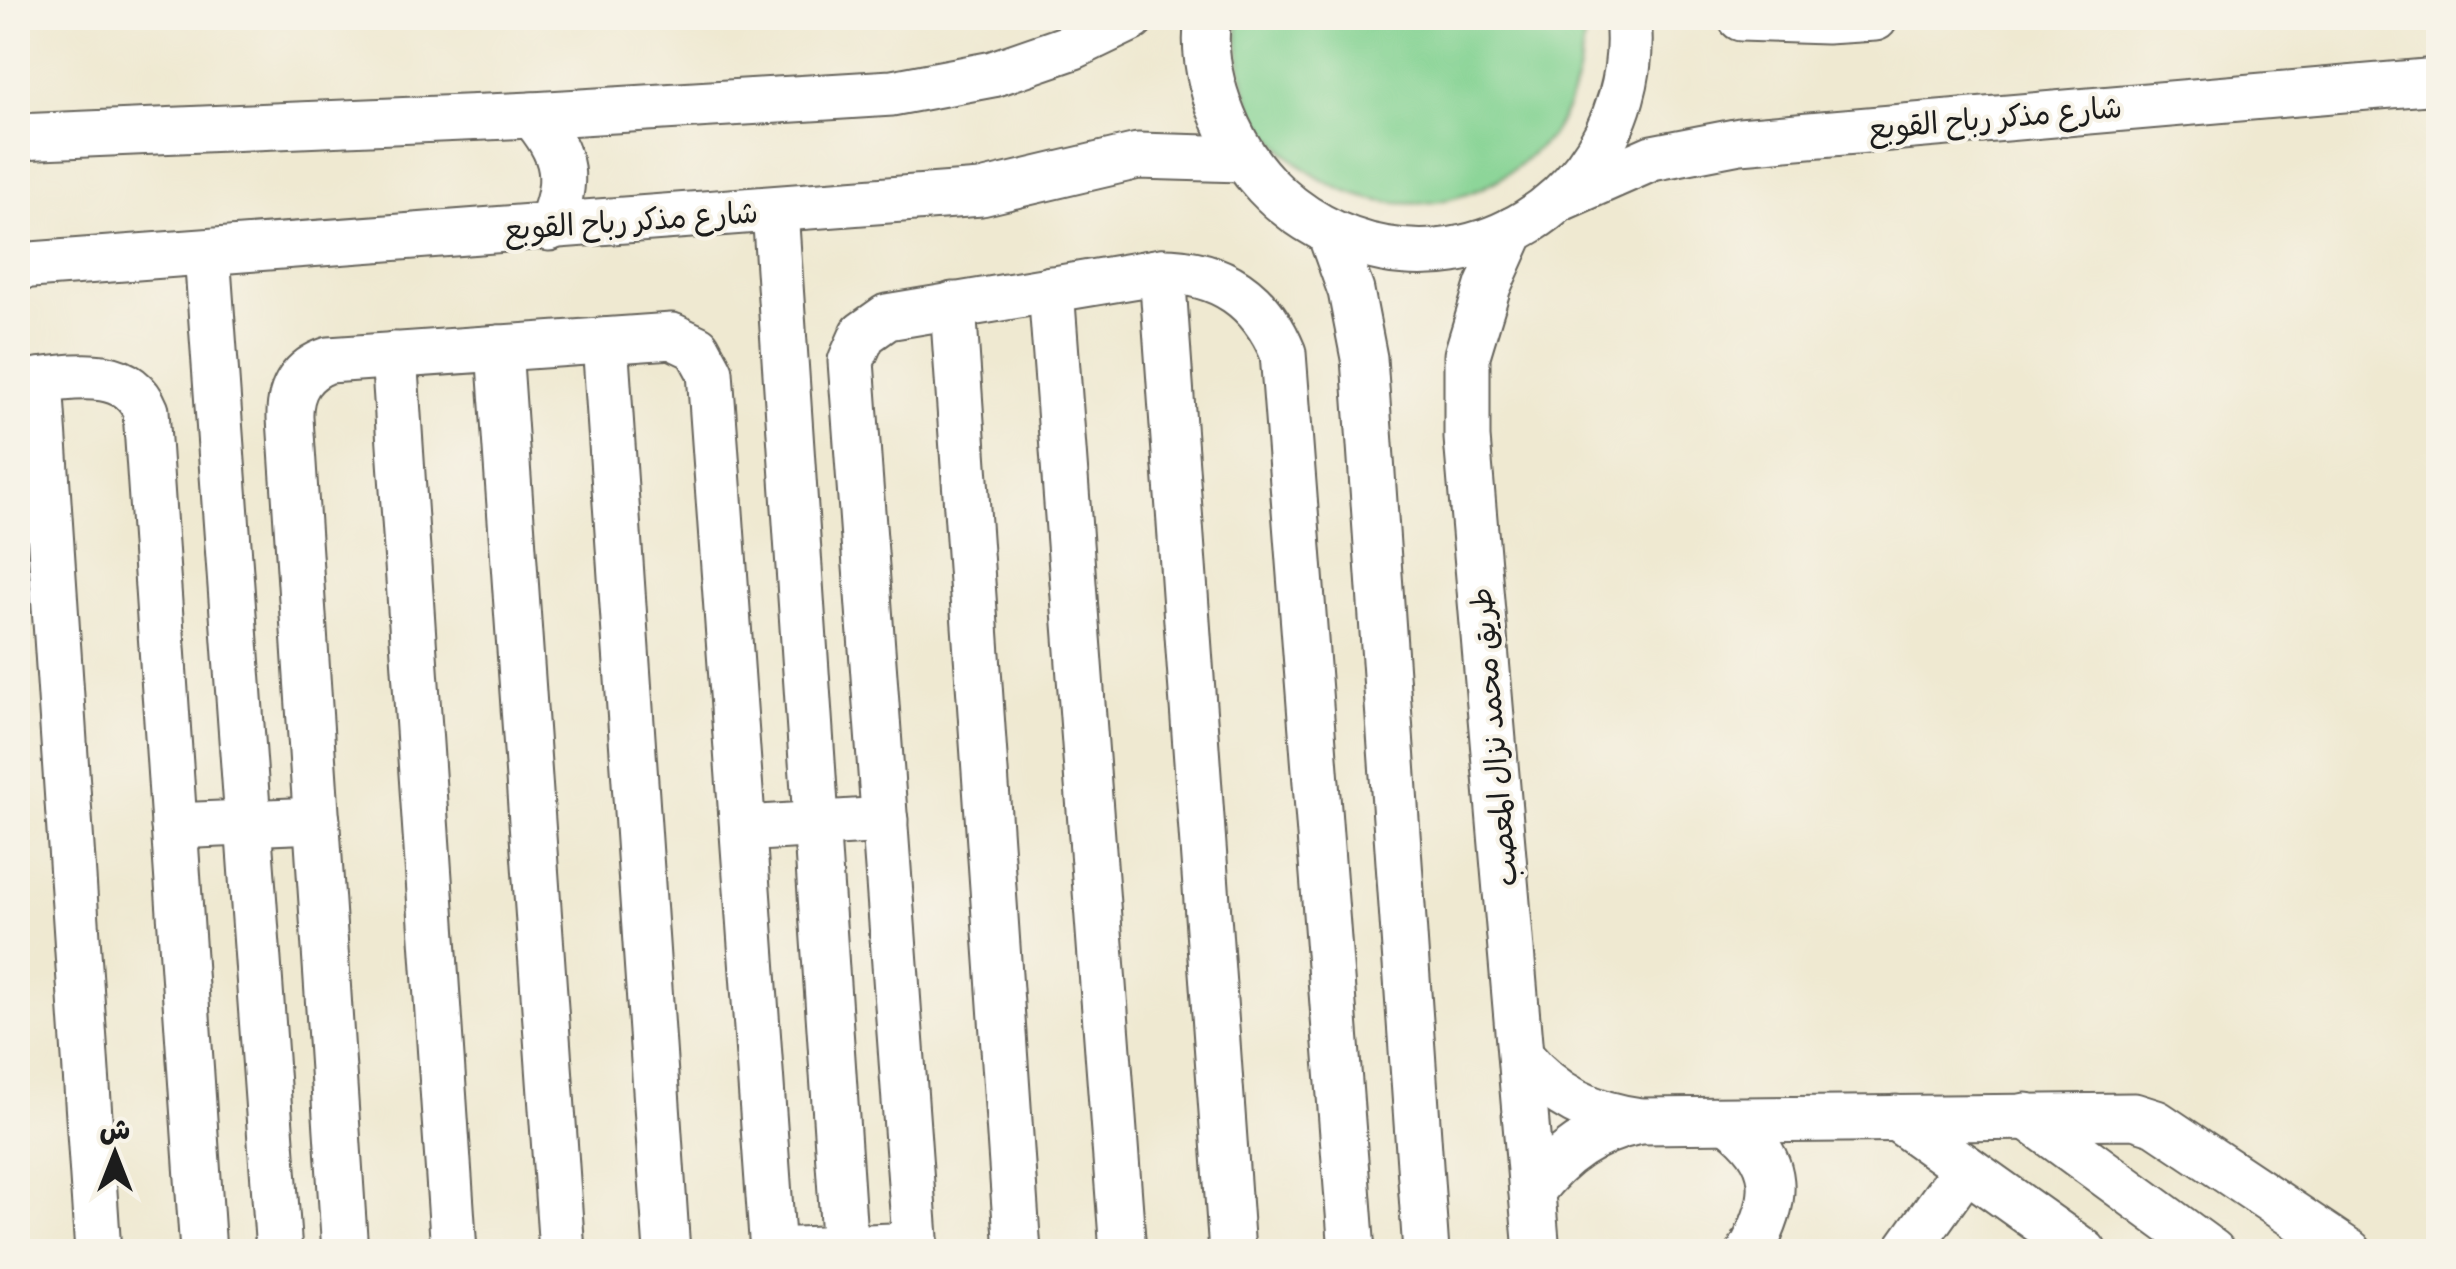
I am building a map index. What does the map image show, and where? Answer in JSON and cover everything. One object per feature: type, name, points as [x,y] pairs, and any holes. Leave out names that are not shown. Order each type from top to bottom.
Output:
[{"type":"street","points":[[18,138],[532,116],[892,93],[993,74],[1074,46],[1132,18]]},
{"type":"street","points":[[1208,18],[1212,94],[1242,159],[1281,202],[1330,234],[1390,250],[1453,250],[1513,230],[1562,198],[1598,154],[1622,103],[1631,47],[1628,18]]},
{"type":"street","points":[[1740,18],[1875,18]]},
{"type":"street","name":"شارع مذكر رباح القوبع","points":[[1562,198],[1652,158],[1740,141],[2438,81]]},
{"type":"street","points":[[532,116],[552,139],[562,168],[562,200],[549,228]]},
{"type":"street","name":"شارع مذكر رباح القوبع","points":[[18,266],[982,193],[1138,156],[1242,159]]},
{"type":"street","points":[[774,210],[845,1250]]},
{"type":"street","name":"طريق محمد نزال المعصب","points":[[1513,230],[1488,286],[1467,355],[1467,438],[1536,1252]]},
{"type":"street","points":[[1330,234],[1351,291],[1364,358],[1426,1252]]},
{"type":"street","points":[[207,253],[278,1252]]},
{"type":"street","points":[[1162,271],[1232,1252]]},
{"type":"street","points":[[332,1251],[317,820],[289,405],[298,381],[317,364],[329,360],[672,336],[697,348],[710,372],[773,1251],[916,1248],[852,361],[855,346],[874,323],[888,317],[1162,271],[1188,271],[1237,290],[1258,308],[1273,329],[1288,379],[1352,1252]]},
{"type":"street","points":[[1051,289],[1122,1252]]},
{"type":"street","points":[[953,306],[1018,1252]]},
{"type":"street","points":[[605,341],[667,1252]]},
{"type":"street","points":[[500,348],[562,1252]]},
{"type":"street","points":[[394,355],[454,1252]]},
{"type":"street","points":[[98,1252],[29,382],[109,378],[132,388],[146,411],[203,1252]]},
{"type":"street","points":[[174,826],[317,820]]},
{"type":"street","points":[[743,829],[885,820]]},
{"type":"street","points":[[1522,1058],[1536,1076],[1574,1103],[1640,1121],[2134,1116],[2156,1124],[2349,1252]]},
{"type":"street","points":[[2026,1116],[2212,1252]]},
{"type":"street","points":[[1896,1118],[1966,1168],[2060,1245]]},
{"type":"street","points":[[1532,1191],[1578,1144],[1619,1125],[1640,1121]]},
{"type":"street","points":[[1731,1122],[1761,1150],[1771,1180],[1770,1212],[1750,1252]]},
{"type":"street","points":[[1906,1252],[1966,1168]]},
{"type":"green space","points":[[1237,18],[1584,18],[1586,24],[1572,94],[1548,139],[1499,179],[1463,195],[1426,203],[1388,202],[1352,194],[1317,177],[1286,153],[1260,121],[1248,97],[1239,58]]}]
